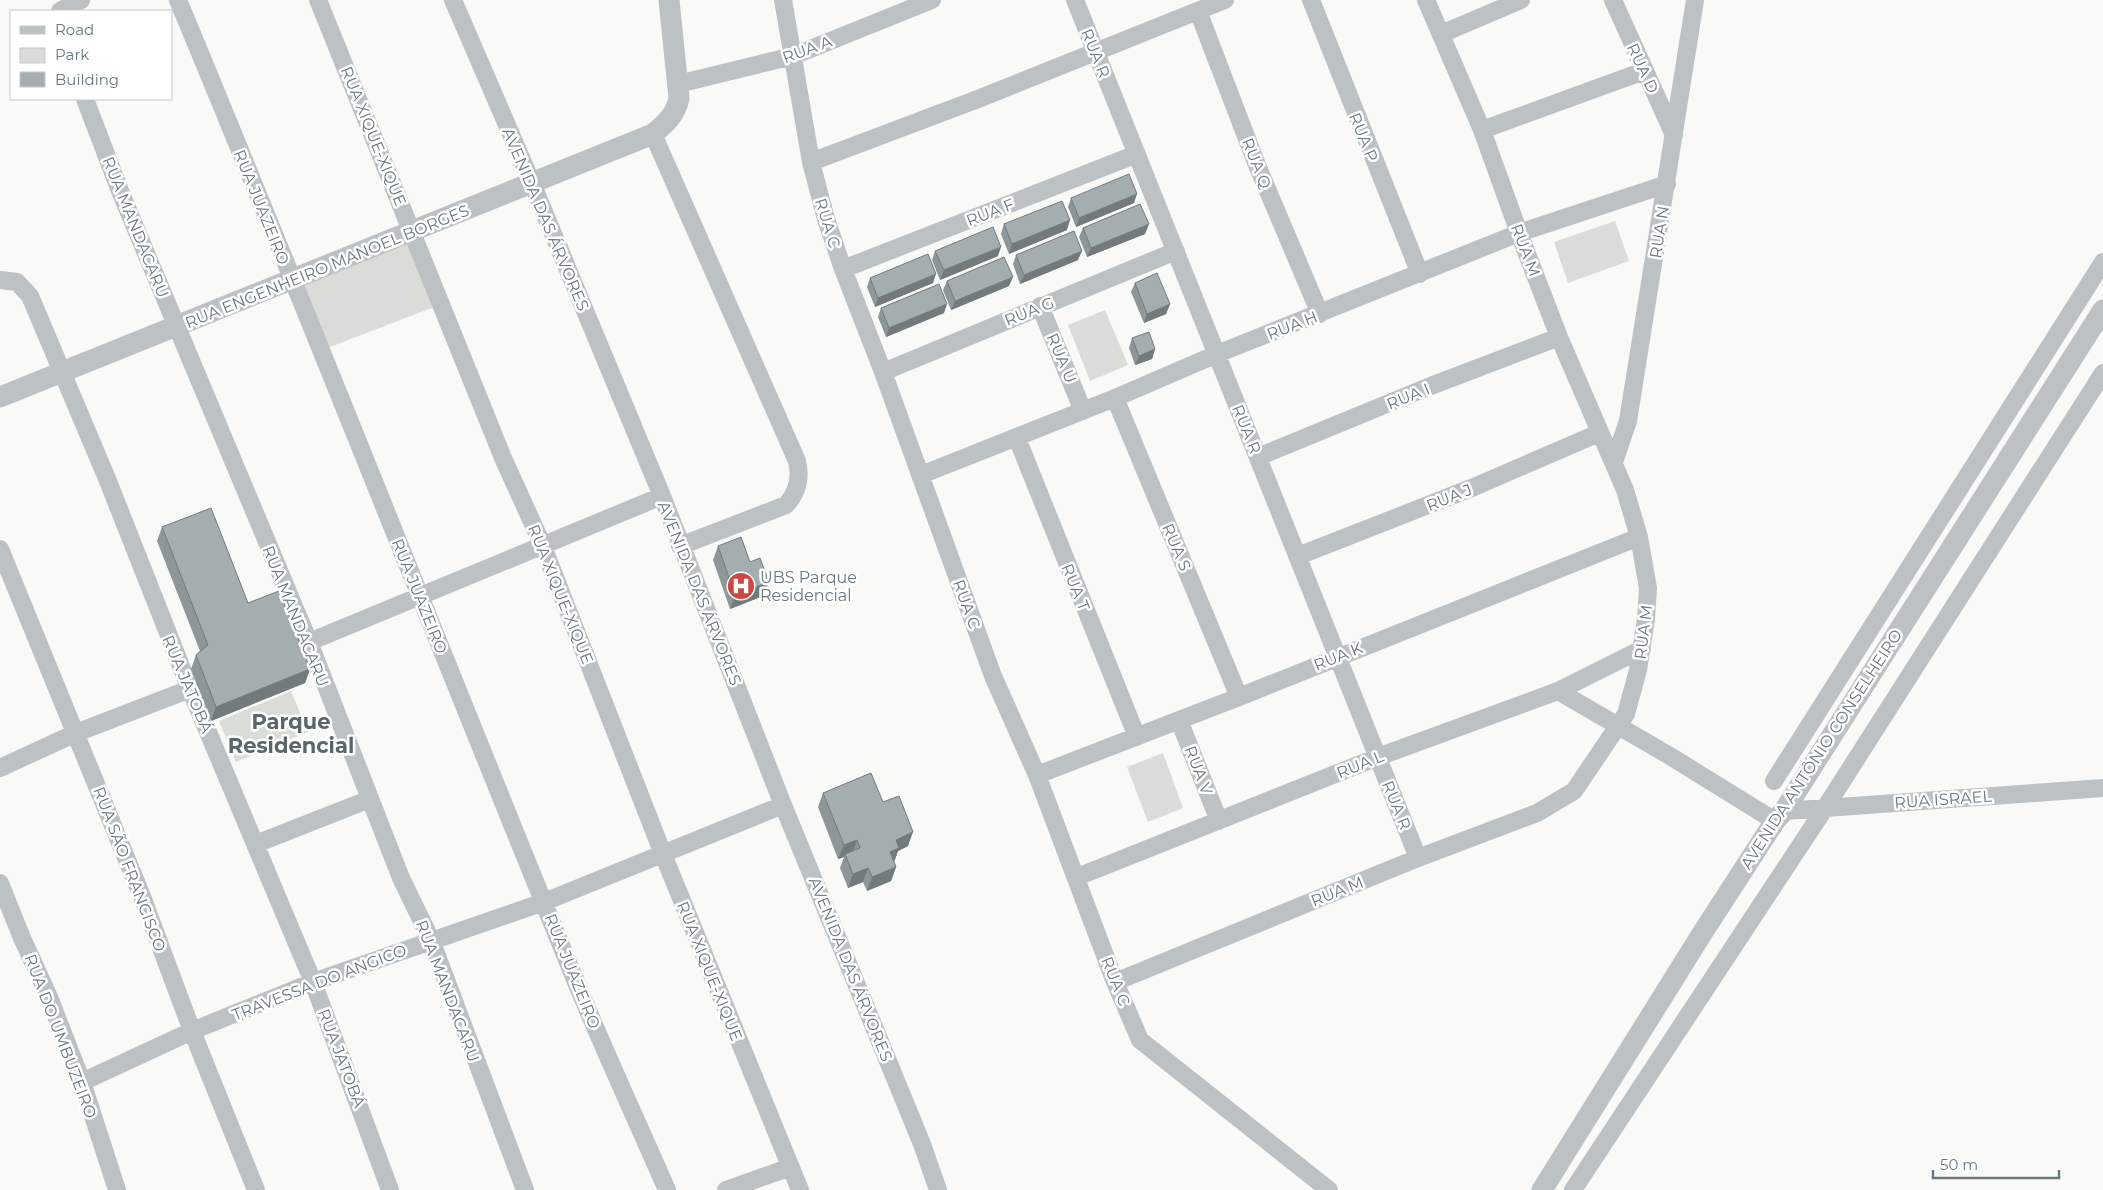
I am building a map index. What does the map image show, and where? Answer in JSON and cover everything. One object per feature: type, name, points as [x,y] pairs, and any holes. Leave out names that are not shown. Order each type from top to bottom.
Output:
[{"type":"street","points":[[62,10],[82,0]]},
{"type":"street","name":"RUA JUAZEIRO","points":[[178,0],[260,198],[574,978],[666,1190]]},
{"type":"street","name":"RUA XIQUE-XIQUE","points":[[318,0],[503,458],[542,544],[663,854],[800,1190]]},
{"type":"street","name":"AVENIDA DAS ÁRVORES","points":[[453,0],[532,183],[662,496],[680,546],[729,662],[783,804],[922,1144],[938,1190]]},
{"type":"street","points":[[669,0],[678,84],[678,106],[665,125],[653,134],[799,469],[798,487],[794,497],[786,505],[680,546]]},
{"type":"street","name":"RUA C","points":[[784,0],[811,162],[826,219],[843,269],[921,475],[993,676],[1037,774],[1115,982],[1140,1040],[1328,1190]]},
{"type":"street","name":"RUA A","points":[[678,84],[793,56],[932,0]]},
{"type":"street","name":"RUA R","points":[[1075,0],[1418,858]]},
{"type":"street","points":[[811,162],[978,99],[1225,0]]},
{"type":"street","name":"RUA P","points":[[1311,0],[1420,274]]},
{"type":"street","name":"RUA M","points":[[1115,982],[1418,858],[1538,813],[1574,791],[1626,714],[1642,649],[1648,588],[1639,537],[1625,490],[1614,462],[1599,433],[1559,337],[1519,234],[1482,130],[1426,0]]},
{"type":"street","points":[[1440,34],[1521,0]]},
{"type":"street","name":"RUA D","points":[[1613,0],[1674,135]]},
{"type":"street","name":"RUA N","points":[[1614,462],[1628,421],[1695,0]]},
{"type":"street","name":"RUA Q","points":[[1198,11],[1257,165],[1320,314]]},
{"type":"street","points":[[1482,130],[1644,71]]},
{"type":"street","name":"RUA MANDACARU","points":[[85,100],[120,191],[176,327],[309,642],[402,878],[431,940],[525,1190]]},
{"type":"street","name":"RUA ENGENHEIRO MANOEL BORGES","points":[[0,398],[653,134]]},
{"type":"street","name":"RUA F","points":[[843,269],[1137,154]]},
{"type":"street","name":"RUA H","points":[[921,475],[1084,411],[1217,354],[1519,234],[1667,184]]},
{"type":"street","name":"RUA G","points":[[883,372],[1176,251]]},
{"type":"street","points":[[1774,781],[2103,262]]},
{"type":"street","name":"RUA JATOBÁ","points":[[0,280],[17,282],[30,296],[190,689],[313,982],[390,1190]]},
{"type":"street","name":"RUA U","points":[[1040,306],[1084,411]]},
{"type":"street","name":"AVENIDA ANTÔNIO CONSELHEIRO","points":[[1542,1190],[1702,932],[1779,816],[2103,310]]},
{"type":"street","name":"RUA I","points":[[1258,457],[1428,387],[1559,337]]},
{"type":"street","points":[[1573,1190],[1825,808],[2103,373]]},
{"type":"street","name":"RUA S","points":[[1115,398],[1239,696]]},
{"type":"street","name":"RUA J","points":[[1298,556],[1474,487],[1599,433]]},
{"type":"street","name":"RUA T","points":[[1017,438],[1136,737]]},
{"type":"street","points":[[309,642],[542,544],[662,496]]},
{"type":"street","name":"RUA K","points":[[1037,774],[1136,737],[1639,537]]},
{"type":"street","name":"RUA SÃO FRANCISCO","points":[[0,549],[141,894],[192,1031],[256,1190]]},
{"type":"street","name":"RUA L","points":[[1077,877],[1378,757],[1558,691],[1642,649]]},
{"type":"street","points":[[0,768],[76,733],[190,689]]},
{"type":"street","points":[[1558,691],[1618,727],[1779,816]]},
{"type":"street","name":"RUA V","points":[[1179,720],[1219,821]]},
{"type":"street","name":"RUA ISRAEL","points":[[1779,816],[1825,808],[2103,788]]},
{"type":"street","points":[[256,844],[370,799]]},
{"type":"street","name":"TRAVESSA DO ANGICO","points":[[82,1082],[192,1031],[313,982],[544,902],[783,804]]},
{"type":"street","name":"RUA DO UMBUZEIRO","points":[[0,883],[22,938],[49,997],[82,1082],[117,1190]]},
{"type":"street","points":[[726,1190],[792,1167]]},
{"type":"green space","points":[[1615,221],[1629,261],[1568,283],[1554,242]]},
{"type":"green space","points":[[409,242],[434,307],[325,349],[301,284]]},
{"type":"green space","points":[[1105,310],[1128,365],[1090,381],[1068,325]]},
{"type":"green space","points":[[291,691],[308,732],[236,762],[219,721]]},
{"type":"green space","points":[[1163,753],[1183,808],[1148,822],[1127,767]]},
{"type":"building","points":[[1129,174],[1137,194],[1079,218],[1071,198]]},
{"type":"building","points":[[1062,201],[1070,220],[1012,244],[1004,224]]},
{"type":"building","points":[[1140,204],[1149,224],[1091,248],[1083,228]]},
{"type":"building","points":[[993,227],[1001,247],[944,270],[935,251]]},
{"type":"building","points":[[1074,231],[1082,251],[1024,275],[1016,255]]},
{"type":"building","points":[[928,254],[936,274],[878,298],[870,278]]},
{"type":"building","points":[[1004,257],[1013,277],[955,301],[947,281]]},
{"type":"building","points":[[1157,273],[1170,304],[1147,314],[1135,283]]},
{"type":"building","points":[[939,284],[947,304],[889,328],[881,308]]},
{"type":"building","points":[[1149,332],[1155,349],[1139,356],[1132,338]]},
{"type":"building","points":[[211,508],[248,603],[279,591],[310,669],[216,707],[196,655],[208,645],[162,527]]},
{"type":"building","points":[[741,537],[750,562],[760,558],[769,582],[735,595],[718,546]]},
{"type":"building","points":[[871,773],[883,802],[899,796],[913,832],[896,840],[899,848],[890,852],[896,867],[872,877],[868,868],[853,874],[845,854],[860,848],[857,840],[844,845],[823,793]]},
{"type":"place","name":"UBS Parque Residencial","points":[[741,586]]},
{"type":"district","name":"Parque Residencial","points":[[291,734]]}]
